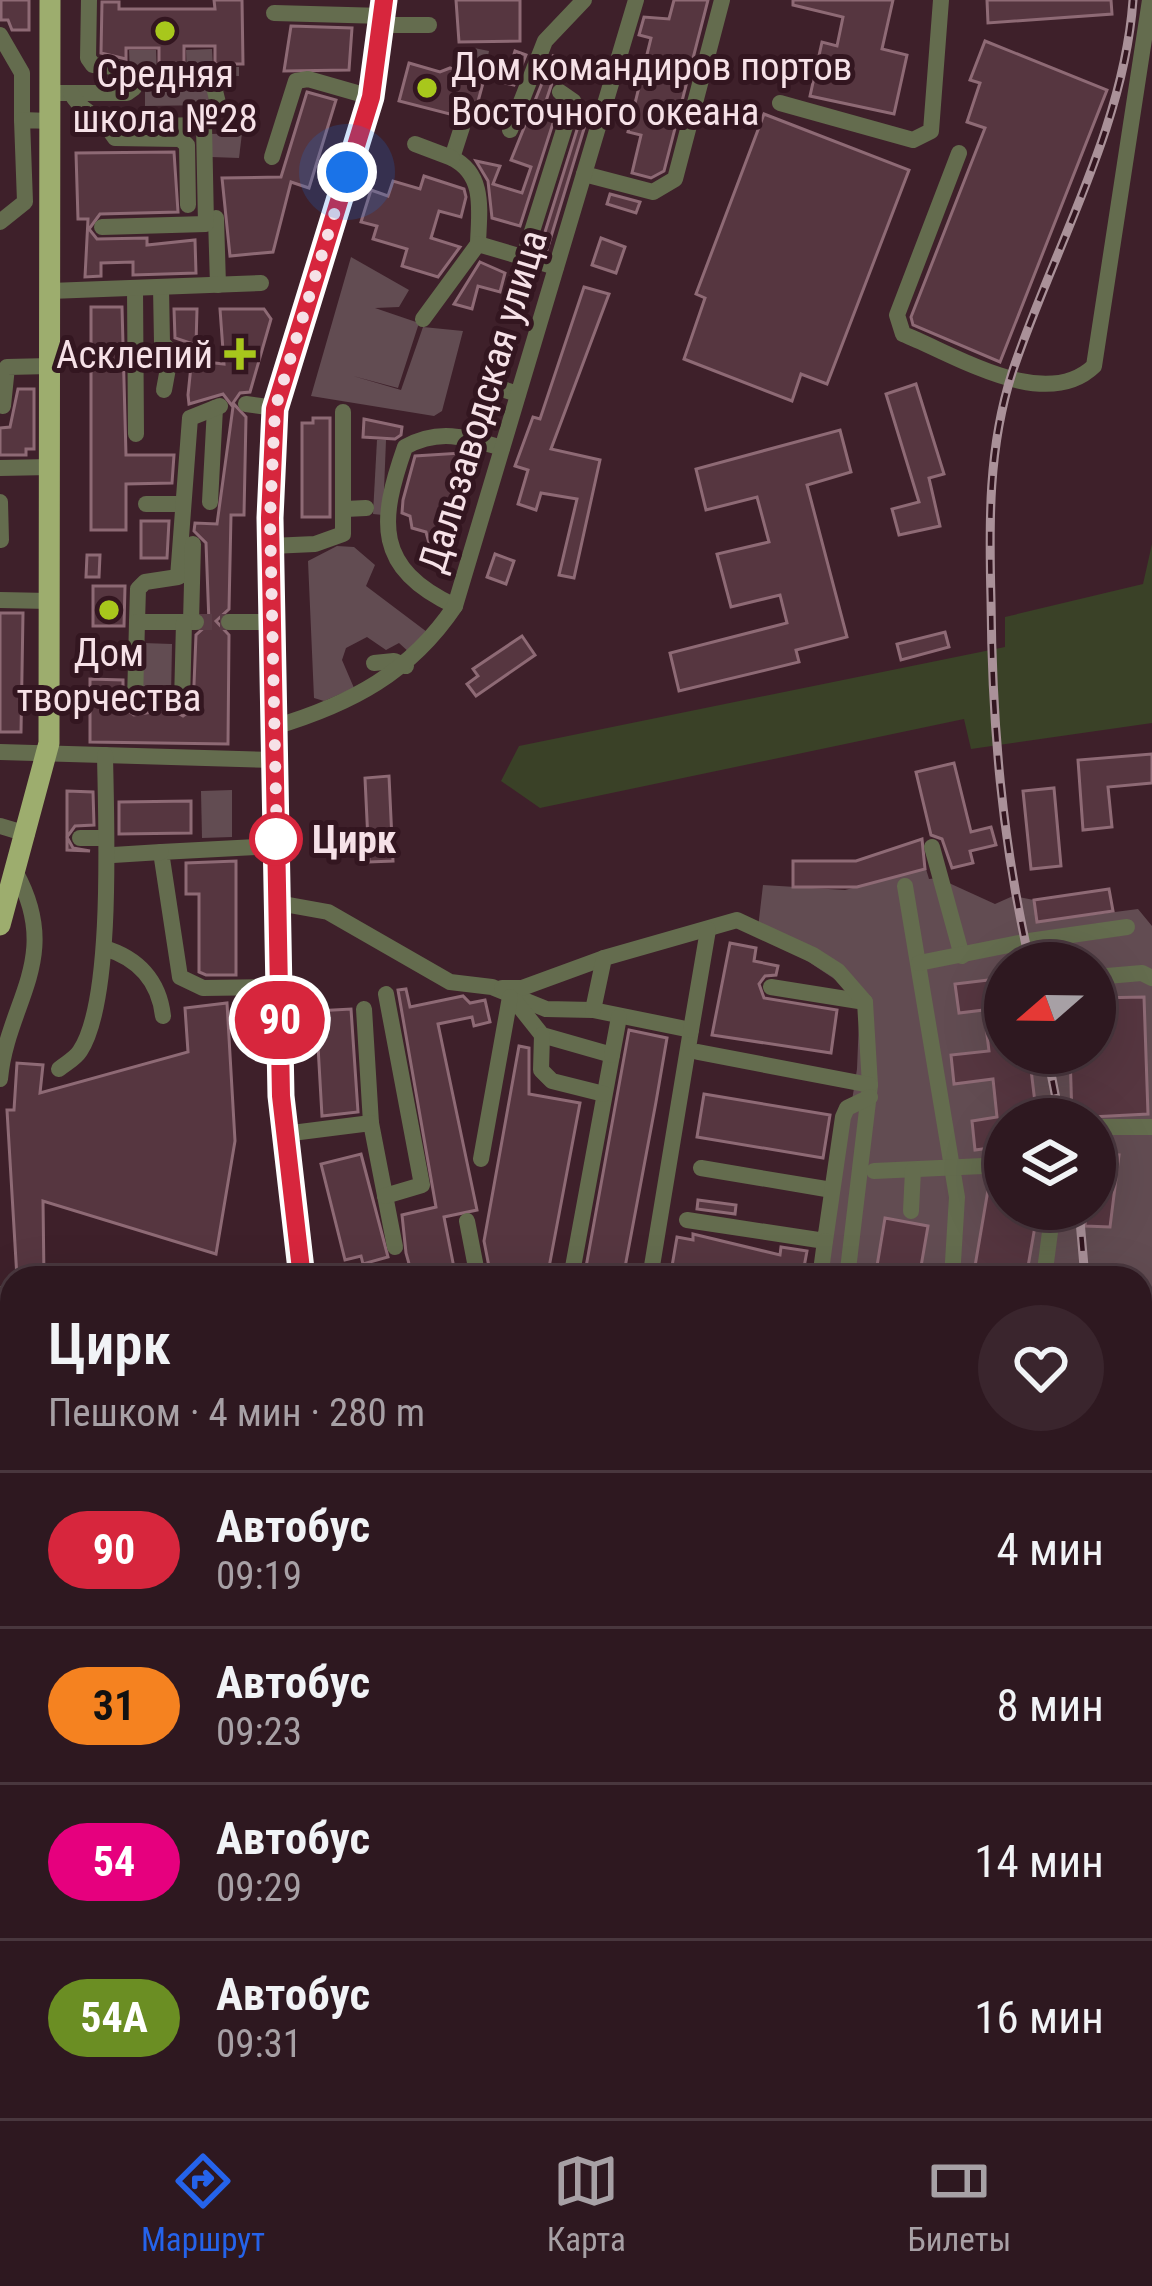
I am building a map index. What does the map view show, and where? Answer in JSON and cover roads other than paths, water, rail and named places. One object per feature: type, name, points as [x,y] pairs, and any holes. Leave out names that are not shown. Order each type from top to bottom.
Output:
[{"type":"main road","points":[[0,925],[48,753],[50,121],[61,93],[50,0]]},
{"type":"main road","points":[[300,1266],[284,1134],[271,546],[275,409],[371,97],[384,14]]},
{"type":"street","points":[[61,93],[127,93],[134,88],[115,67],[93,65],[88,58],[89,0]]},
{"type":"street","points":[[510,130],[545,41],[584,0]]},
{"type":"street","name":"Дальзаводская улица","points":[[274,727],[364,693],[406,666],[429,644],[455,606],[636,0]]},
{"type":"street","points":[[584,174],[653,192],[676,179],[722,0]]},
{"type":"street","points":[[780,103],[913,140],[931,131],[941,0]]},
{"type":"street","points":[[959,153],[897,315],[903,334],[1039,386],[1081,379],[1094,366],[1150,0]]},
{"type":"street","points":[[274,14],[297,7],[384,14],[429,25]]},
{"type":"street","points":[[0,35],[22,73],[25,202],[0,222]]},
{"type":"street","points":[[102,227],[206,224],[204,124],[218,103],[212,79],[128,80]]},
{"type":"street","points":[[272,157],[296,81],[308,79],[371,97]]},
{"type":"street","points":[[512,295],[573,101],[560,92]]},
{"type":"street","points":[[61,93],[103,121],[115,138],[180,139],[187,146],[188,205]]},
{"type":"street","points":[[22,120],[50,121]]},
{"type":"street","points":[[103,121],[204,124]]},
{"type":"street","points":[[452,158],[462,128]]},
{"type":"street","points":[[415,144],[464,164],[479,190],[478,244],[423,320]]},
{"type":"street","points":[[216,218],[218,285]]},
{"type":"street","points":[[478,244],[556,267]]},
{"type":"street","points":[[50,291],[261,284]]},
{"type":"street","points":[[161,287],[162,343],[179,353],[164,390]]},
{"type":"street","points":[[135,288],[136,434]]},
{"type":"street","points":[[3,406],[7,367],[50,366]]},
{"type":"street","points":[[486,384],[518,394]]},
{"type":"street","points":[[246,404],[275,409]]},
{"type":"street","points":[[135,702],[138,589],[145,582],[178,577],[190,418],[217,407],[210,502]]},
{"type":"street","points":[[271,546],[315,544],[340,536],[345,508],[344,412]]},
{"type":"street","points":[[455,606],[394,560],[387,545],[387,500],[405,447],[422,437],[443,433],[502,448]]},
{"type":"street","points":[[0,468],[50,467]]},
{"type":"street","points":[[0,502],[1,540]]},
{"type":"street","points":[[146,504],[183,504]]},
{"type":"street","points":[[345,508],[366,508]]},
{"type":"street","points":[[182,703],[193,544]]},
{"type":"street","points":[[0,599],[50,601]]},
{"type":"street","points":[[137,622],[190,622]]},
{"type":"street","points":[[229,622],[272,622]]},
{"type":"street","points":[[364,693],[369,668],[394,661],[406,666]]},
{"type":"street","points":[[0,752],[275,760]]},
{"type":"street","points":[[58,1069],[78,1056],[88,1037],[104,948],[109,846],[105,755]]},
{"type":"street","points":[[0,826],[27,834]]},
{"type":"street","points":[[80,838],[161,852],[277,846]]},
{"type":"street","points":[[932,847],[962,956]]},
{"type":"street","points":[[161,852],[181,977],[190,986],[203,988],[280,987]]},
{"type":"street","points":[[0,1079],[33,958],[28,895],[16,873]]},
{"type":"street","points":[[905,886],[957,1197],[953,1266]]},
{"type":"street","points":[[278,903],[328,912],[427,973],[492,987],[522,988],[604,958],[737,920],[789,941],[838,971],[865,1002],[870,1091],[848,1266]]},
{"type":"street","points":[[919,963],[1029,940],[1127,927]]},
{"type":"street","points":[[652,1266],[708,930]]},
{"type":"street","points":[[104,948],[149,975],[160,995],[163,1016]]},
{"type":"street","points":[[593,1010],[604,958]]},
{"type":"street","points":[[1116,975],[1142,973],[1152,978]]},
{"type":"street","points":[[492,987],[546,1009],[593,1010],[692,1030]]},
{"type":"street","points":[[771,987],[865,1002]]},
{"type":"street","points":[[385,1196],[422,1185],[386,994]]},
{"type":"street","points":[[510,997],[542,1035],[612,1055]]},
{"type":"street","points":[[482,1159],[510,997]]},
{"type":"street","points":[[364,1009],[371,1123],[395,1247]]},
{"type":"street","points":[[574,1266],[619,1017]]},
{"type":"street","points":[[542,1035],[542,1070],[552,1081],[604,1094]]},
{"type":"street","points":[[698,1052],[870,1091]]},
{"type":"street","points":[[822,1266],[843,1117],[847,1108],[870,1091]]},
{"type":"street","points":[[284,1134],[371,1123]]},
{"type":"street","points":[[1116,1127],[1152,1126]]},
{"type":"street","points":[[874,1171],[984,1166]]},
{"type":"street","points":[[701,1168],[832,1190]]},
{"type":"street","points":[[911,1211],[913,1170]]},
{"type":"street","points":[[687,1220],[825,1241]]},
{"type":"street","points":[[467,1221],[476,1266]]},
{"type":"street","points":[[1046,1266],[1050,1230]]},
{"type":"tunnel","points":[[196,622],[229,622]]},
{"type":"railway","points":[[1026,942],[1012,873],[996,737],[990,543],[994,457],[1012,373],[1116,96],[1133,0]]},
{"type":"railway","points":[[1051,1074],[1056,1098]]},
{"type":"railway","points":[[1081,1230],[1084,1266]]},
{"type":"place","name":"Средняя школа №28","points":[[165,31]]},
{"type":"place","name":"Дом командиров портов Восточного океана","points":[[427,88]]},
{"type":"place","name":"Асклепий","points":[[240,354]]},
{"type":"place","name":"Дом творчества","points":[[109,610]]},
{"type":"place","name":"Цирк","points":[[276,839]]}]
